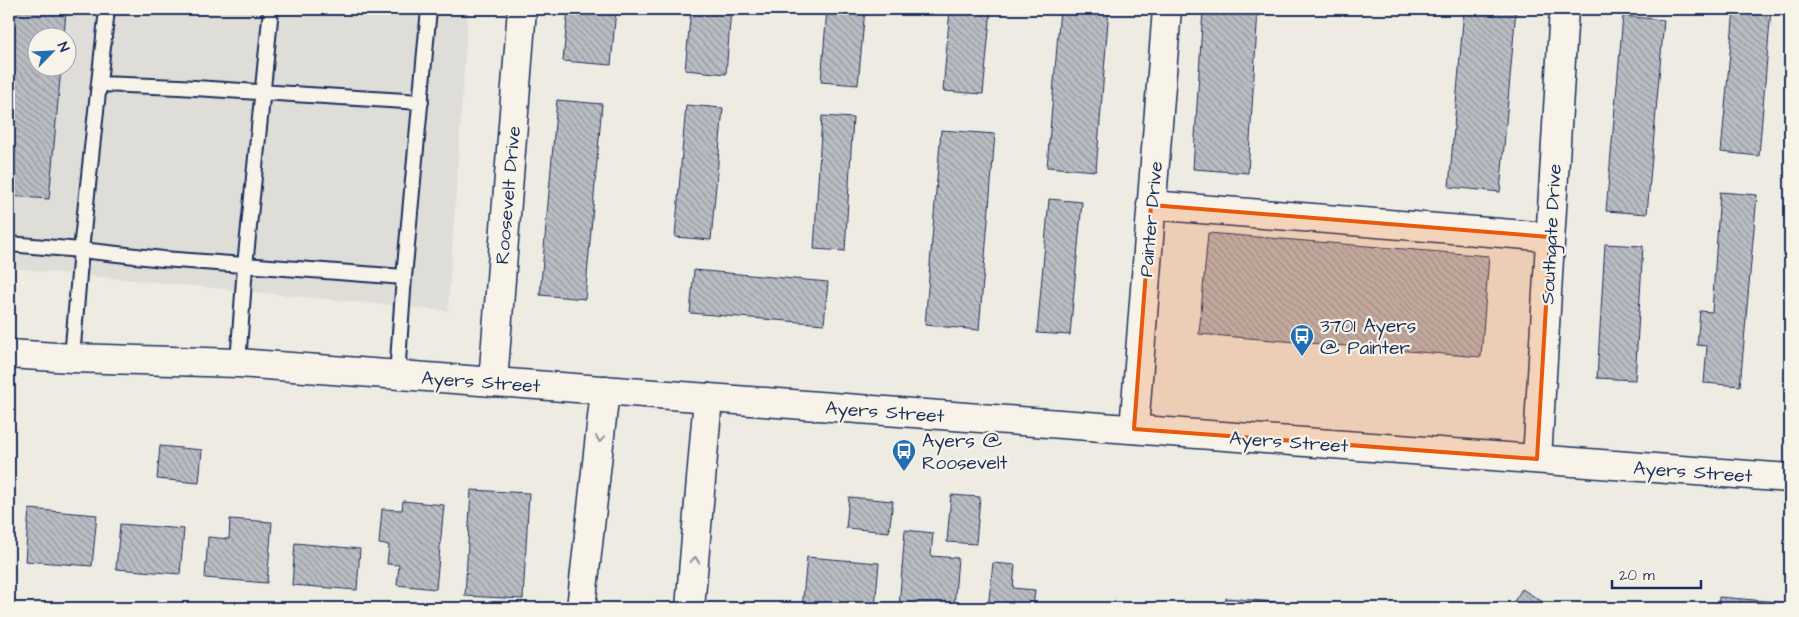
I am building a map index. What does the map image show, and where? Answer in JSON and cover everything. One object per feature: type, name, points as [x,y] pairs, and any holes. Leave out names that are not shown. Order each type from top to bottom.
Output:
[{"type":"street","name":"Roosevelt Drive","points":[[492,382],[522,9]]},
{"type":"street","name":"Painter Drive","points":[[1134,429],[1167,9]]},
{"type":"street","name":"Southgate Drive","points":[[1537,459],[1564,9]]},
{"type":"street","points":[[1152,205],[1550,237]]},
{"type":"street","name":"Ayers Street","points":[[9,354],[72,358],[238,363],[1790,478]]},
{"type":"street","points":[[581,608],[605,390]]},
{"type":"street","points":[[690,608],[708,398]]},
{"type":"lane","points":[[72,358],[81,250],[107,9]]},
{"type":"lane","points":[[238,363],[245,266],[271,9]]},
{"type":"lane","points":[[397,375],[404,277],[429,9]]},
{"type":"lane","points":[[99,84],[421,102]]},
{"type":"lane","points":[[9,244],[245,266],[404,277]]},
{"type":"highlighted area","points":[[1151,205],[1550,237],[1537,459],[1134,429]]},
{"type":"shaded area","points":[[9,9],[468,9],[448,311],[9,268]]},
{"type":"building","points":[[9,9],[66,9],[65,28],[28,28],[28,78],[60,78],[49,199],[9,196]]},
{"type":"building","points":[[568,9],[616,9],[611,65],[563,61]]},
{"type":"building","points":[[691,9],[731,9],[726,74],[685,70]]},
{"type":"building","points":[[827,9],[865,9],[858,85],[821,82]]},
{"type":"building","points":[[950,9],[991,9],[983,94],[943,91]]},
{"type":"building","points":[[1060,9],[1109,9],[1096,171],[1047,167]]},
{"type":"building","points":[[1203,9],[1258,9],[1248,173],[1193,169]]},
{"type":"building","points":[[1464,9],[1516,9],[1500,192],[1449,187]]},
{"type":"building","points":[[1734,9],[1771,9],[1759,156],[1721,152]]},
{"type":"building","points":[[1623,16],[1664,20],[1647,214],[1606,211]]},
{"type":"building","points":[[557,100],[602,104],[585,299],[540,295]]},
{"type":"building","points":[[686,105],[723,108],[711,240],[675,237]]},
{"type":"building","points":[[822,116],[853,118],[845,251],[814,249]]},
{"type":"building","points":[[941,130],[995,134],[979,330],[925,325]]},
{"type":"building","points":[[1720,192],[1757,195],[1740,386],[1704,383],[1707,346],[1697,345],[1700,311],[1712,312]]},
{"type":"building","points":[[1049,199],[1082,202],[1070,335],[1037,333]]},
{"type":"building","points":[[1208,233],[1489,256],[1481,357],[1199,334]]},
{"type":"building","points":[[1605,244],[1643,246],[1635,380],[1597,378]]},
{"type":"building","points":[[694,270],[828,282],[824,324],[690,313]]},
{"type":"building","points":[[160,446],[202,450],[199,483],[157,479]]},
{"type":"building","points":[[471,490],[529,493],[523,599],[465,596]]},
{"type":"building","points":[[951,495],[980,497],[976,544],[947,542]]},
{"type":"building","points":[[849,497],[893,501],[889,532],[846,528]]},
{"type":"building","points":[[403,501],[444,505],[436,589],[397,585],[399,565],[387,564],[389,545],[379,544],[382,509],[402,510]]},
{"type":"building","points":[[29,509],[97,515],[92,566],[25,561]]},
{"type":"building","points":[[230,519],[272,522],[267,583],[205,578],[208,537],[229,539]]},
{"type":"building","points":[[120,524],[184,529],[180,574],[116,569]]},
{"type":"building","points":[[905,530],[933,533],[931,556],[958,558],[954,608],[899,608]]},
{"type":"building","points":[[295,543],[360,549],[357,590],[292,585]]},
{"type":"building","points":[[807,557],[879,563],[875,608],[802,608]]},
{"type":"building","points":[[993,563],[1015,565],[1013,588],[1035,590],[1033,608],[988,608]]},
{"type":"building","points":[[1522,589],[1546,604],[1544,608],[1510,608]]},
{"type":"building","points":[[1719,597],[1790,603],[1790,608],[1718,608]]},
{"type":"building","points":[[1226,598],[1288,603],[1287,608],[1225,608]]},
{"type":"building","points":[[1340,603],[1385,607],[1385,608],[1340,608]]},
{"type":"building","points":[[1058,604],[1109,608],[1058,608]]},
{"type":"place","name":"3701 Ayers @ Painter","points":[[1302,357]]},
{"type":"place","name":"Ayers @ Roosevelt","points":[[904,472]]}]
